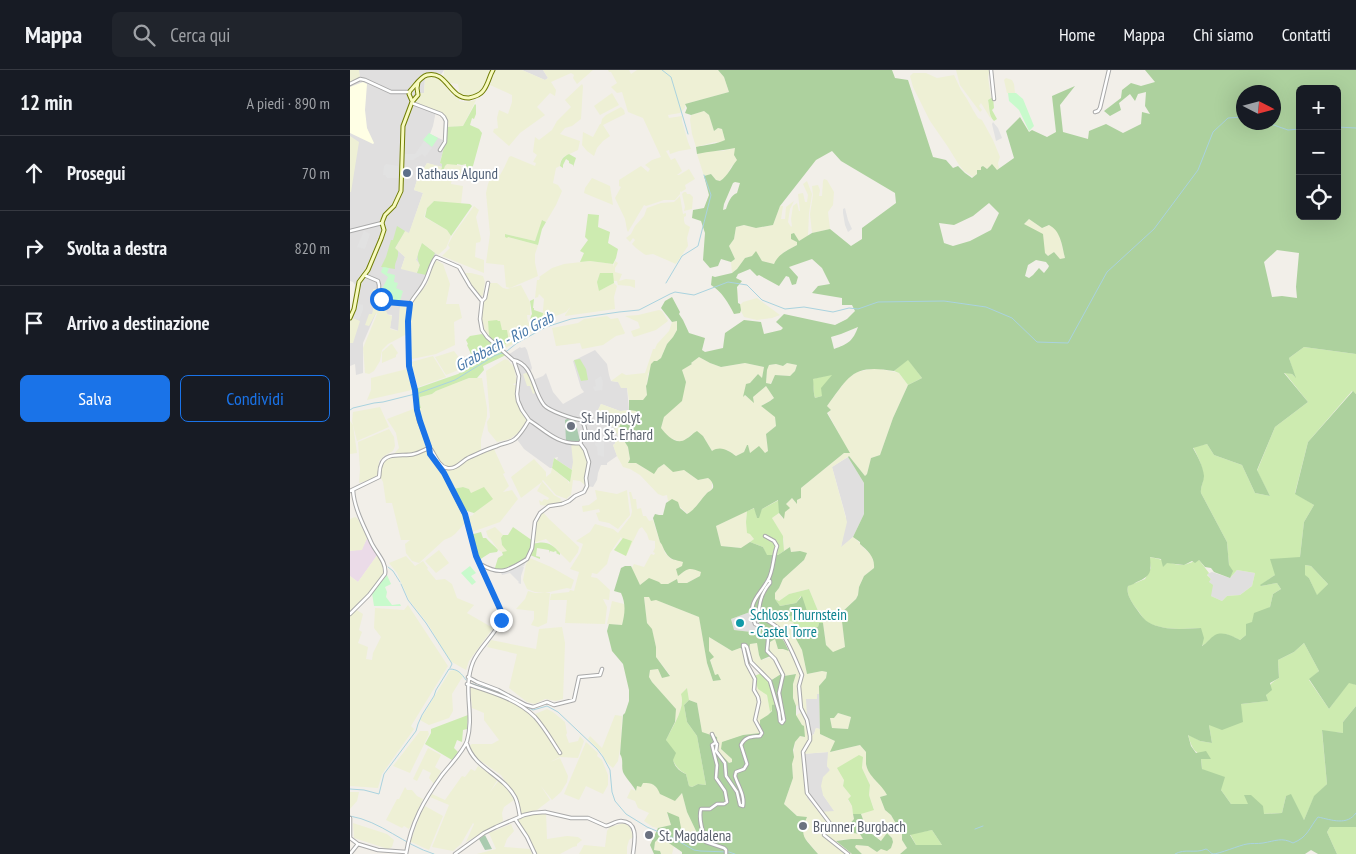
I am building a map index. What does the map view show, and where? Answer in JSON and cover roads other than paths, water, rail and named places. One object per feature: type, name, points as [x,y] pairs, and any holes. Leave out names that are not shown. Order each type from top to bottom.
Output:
[{"type":"main road","points":[[350,318],[354,309],[358,282],[376,253],[381,239],[384,228],[382,222],[385,215],[394,206],[401,191],[402,129],[412,102],[411,94],[418,82],[425,76],[433,75],[440,76],[456,95],[468,98],[473,97],[482,91],[493,70]]},
{"type":"main road","points":[[411,94],[418,95],[418,82]]},
{"type":"main road","points":[[411,94],[416,89],[418,91]]},
{"type":"street","points":[[991,70],[994,99]]},
{"type":"street","points":[[1095,112],[1100,108],[1109,70]]},
{"type":"street","points":[[350,84],[359,80],[365,80],[391,92],[411,94]]},
{"type":"street","points":[[412,102],[444,116],[446,121],[445,142],[440,150]]},
{"type":"street","points":[[350,231],[382,222]]},
{"type":"street","points":[[482,301],[458,266],[435,257],[424,283],[410,304],[408,321],[409,363],[416,397],[417,414],[430,448],[436,459],[447,468],[452,468],[467,458],[513,440],[529,420]]},
{"type":"street","points":[[364,275],[378,281],[379,296],[383,301],[410,304]]},
{"type":"street","points":[[488,283],[485,298],[482,301],[480,320],[482,330],[487,337],[513,360],[522,363],[528,368],[538,394],[546,406],[568,417],[581,420],[586,433],[580,443]]},
{"type":"street","points":[[513,360],[519,376],[518,401],[529,420],[558,441],[572,444],[580,443]]},
{"type":"street","points":[[481,565],[500,572],[527,559],[532,548],[535,522],[540,513],[549,506],[569,501],[584,492],[587,486],[586,478],[589,462],[585,450],[580,443]]},
{"type":"street","points":[[350,614],[369,595],[386,571],[383,561],[372,544],[351,491],[379,477],[380,466],[386,458],[414,454],[430,448]]},
{"type":"street","points":[[430,448],[430,454],[444,473],[465,514],[472,545],[502,615],[498,626],[474,659],[468,677],[470,715],[466,743],[475,760],[507,786],[516,798],[520,817]]},
{"type":"street","points":[[712,734],[716,743],[716,751],[725,763],[726,776],[737,792],[740,806],[743,806],[743,796],[735,776],[736,772],[744,769],[748,764],[742,742],[749,737],[760,736],[762,733],[755,720],[759,702],[754,690],[755,679],[747,664],[742,648],[744,645],[747,647],[751,662],[770,680],[780,721],[782,723],[784,720],[779,693],[783,675],[775,659],[766,651],[769,639],[766,632],[763,627],[755,624],[752,614],[754,599],[768,580],[776,546],[774,540],[765,536]]},
{"type":"street","points":[[768,580],[770,583],[760,601],[759,613],[762,618],[777,627],[782,634],[802,675],[799,686],[800,708],[807,720],[810,736],[810,740],[803,752],[807,793],[828,819],[831,828],[825,830],[824,835],[848,854]]},
{"type":"street","points":[[468,677],[533,707],[547,702],[554,705],[574,700],[579,677],[600,675],[602,669]]},
{"type":"street","points":[[467,684],[501,695],[534,716],[549,734],[560,753]]},
{"type":"street","points":[[350,818],[350,838],[358,844],[378,850],[406,853],[412,827],[419,810],[466,743]]},
{"type":"street","points":[[716,743],[712,745],[717,764],[716,778],[725,791],[726,802],[724,804],[717,804],[710,809],[701,810],[699,813],[706,842],[724,848],[726,853]]},
{"type":"street","points":[[455,854],[484,833],[496,827],[533,813],[545,812],[571,818],[588,818],[606,826],[619,821],[627,823],[635,834],[633,854]]},
{"type":"street","points":[[515,819],[528,837],[536,854]]},
{"type":"street","points":[[350,854],[358,844]]},
{"type":"waterway","points":[[662,70],[671,77],[688,134]]},
{"type":"waterway","name":"Grabbach - Rio Grab","points":[[350,410],[419,393],[455,380],[546,327],[571,319],[639,310],[675,292],[694,295],[728,282],[747,285],[762,300],[785,309],[804,307],[833,312],[849,308],[858,309],[878,302],[944,301],[986,307],[1012,318],[1037,342],[1068,343],[1107,272],[1154,229],[1198,170],[1213,132],[1228,118],[1236,118]]},
{"type":"waterway","name":"Grabbach - Rio Grab","points":[[1341,127],[1356,128]]},
{"type":"waterway","name":"Grabbach - Rio Grab","points":[[1281,128],[1288,130],[1296,129]]},
{"type":"waterway","points":[[666,283],[682,256],[698,246],[711,195],[704,175]]},
{"type":"waterway","points":[[388,567],[400,582]]},
{"type":"waterway","points":[[401,584],[408,600],[426,623],[451,662],[450,668]]},
{"type":"waterway","points":[[350,789],[379,794],[384,774],[416,731],[422,715],[449,669],[459,672],[466,680]]},
{"type":"waterway","points":[[470,683],[498,692],[533,710],[547,706],[558,712],[603,757],[610,770],[612,792],[615,801],[626,814],[647,827],[671,837],[694,850],[735,854]]},
{"type":"waterway","points":[[1175,854],[1183,851],[1206,849],[1212,854],[1216,854],[1247,844],[1278,840],[1293,843],[1305,835],[1318,817],[1344,821],[1356,813]]},
{"type":"waterway","points":[[350,816],[372,823],[434,854]]},
{"type":"waterway","points":[[975,829],[983,826]]},
{"type":"place","name":"Rathaus Algund","points":[[407,173]]},
{"type":"place","name":"St. Hippolyt und St. Erhard","points":[[571,426]]},
{"type":"place","name":"Schloss Thurnstein - Castel Torre","points":[[740,623]]},
{"type":"place","name":"Brunner Burgbach","points":[[803,826]]},
{"type":"place","name":"St. Magdalena","points":[[649,835]]}]
